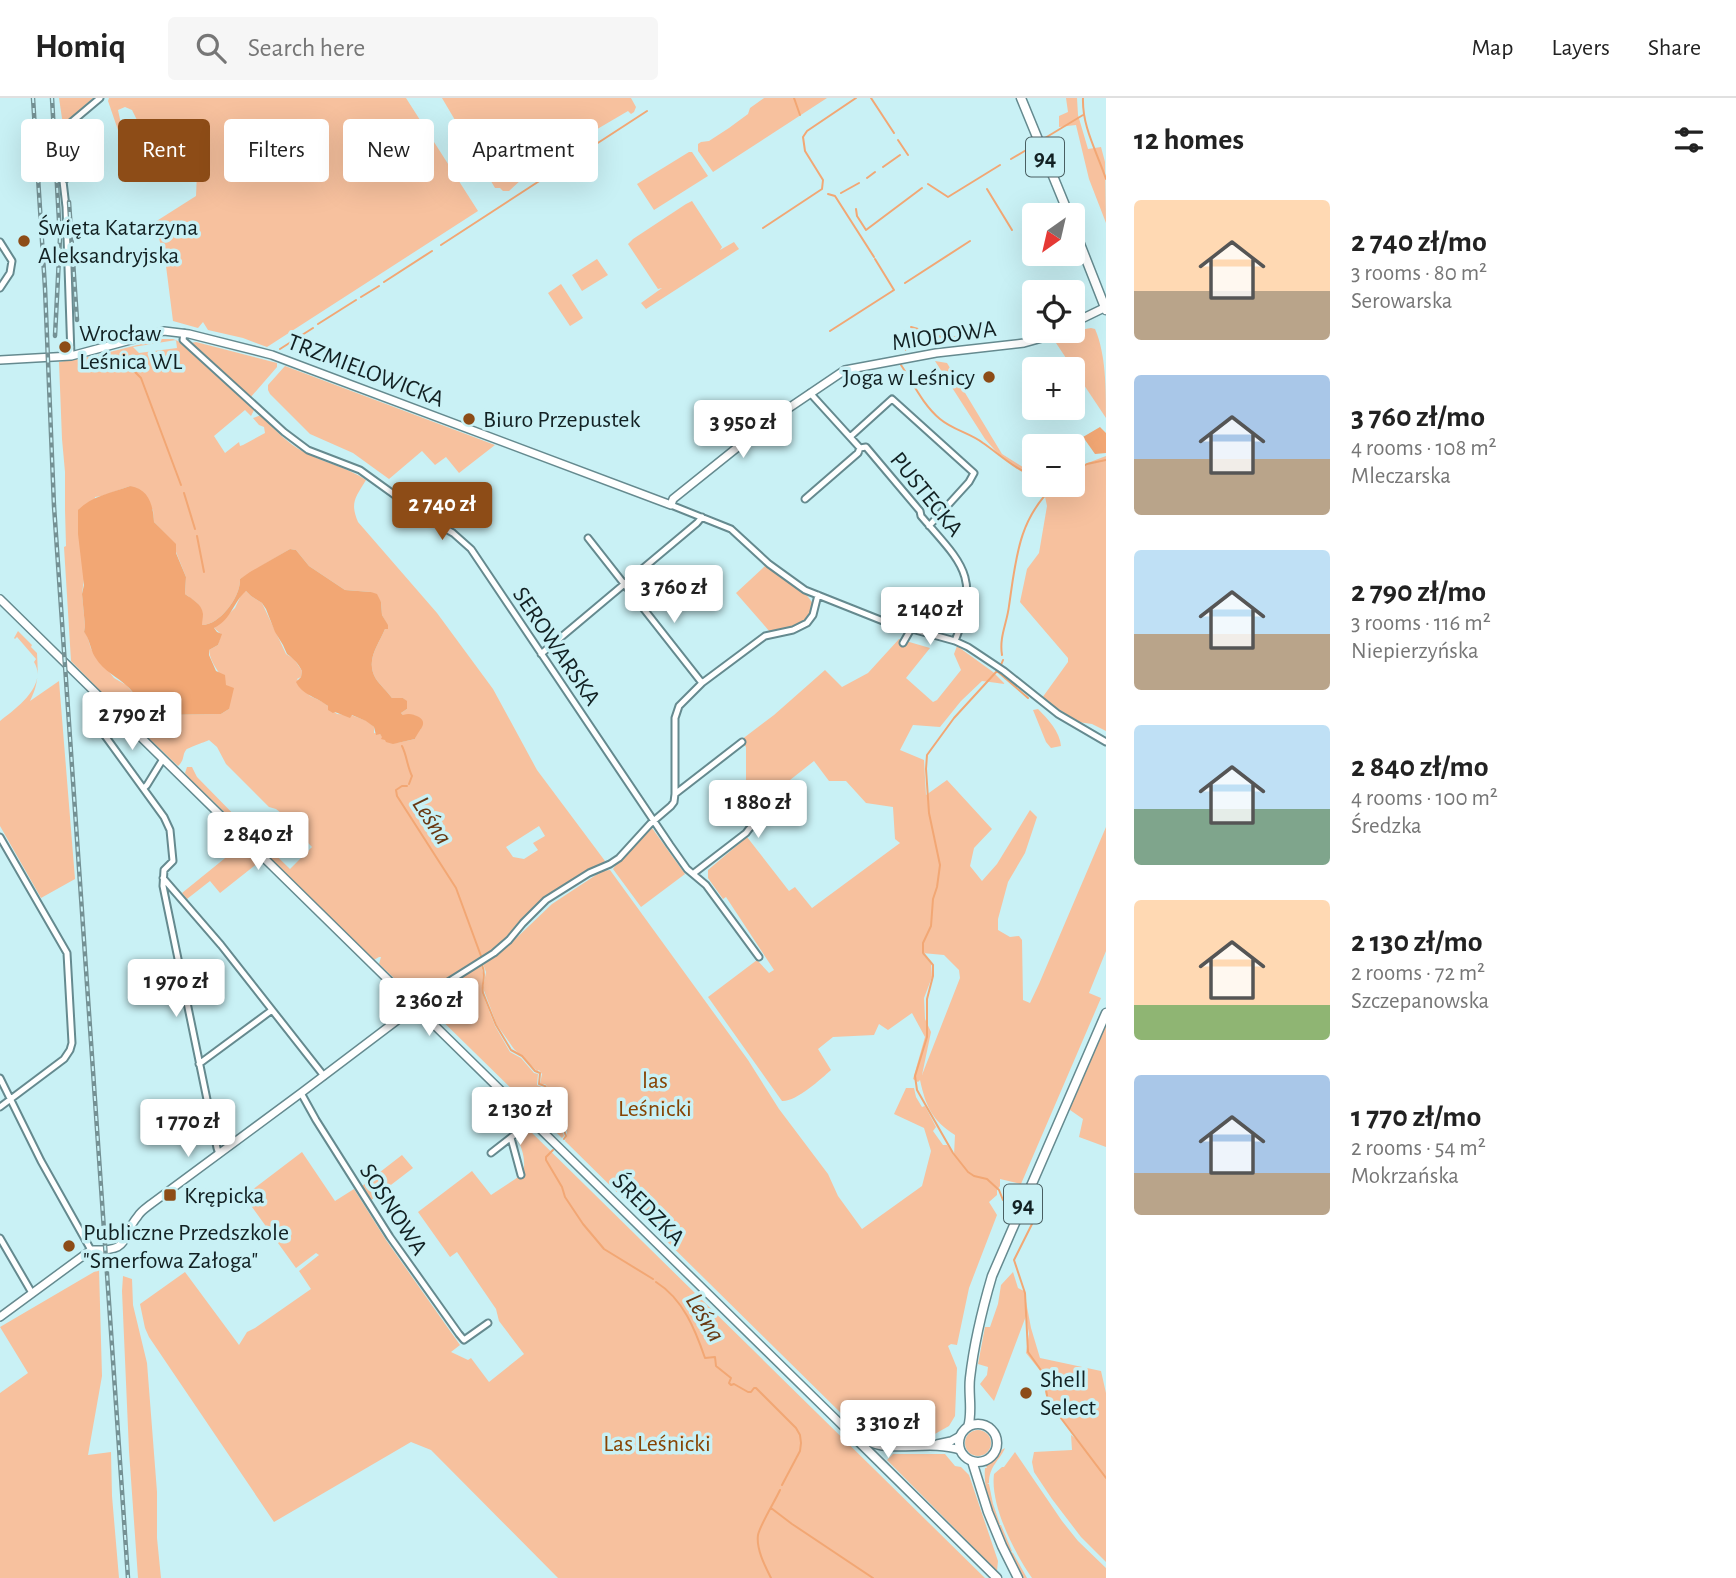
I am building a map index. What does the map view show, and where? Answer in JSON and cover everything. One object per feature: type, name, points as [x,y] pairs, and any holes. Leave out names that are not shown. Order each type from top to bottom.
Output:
[{"type":"main road","name":"94","points":[[1021,98],[1064,203]]},
{"type":"main road","points":[[1085,256],[1106,308]]},
{"type":"main road","name":"94","points":[[968,1427],[974,1350],[992,1276],[1106,1013]]},
{"type":"main road","name":"94","points":[[971,1403],[981,1425],[993,1432],[997,1443],[994,1453],[983,1468],[980,1484]]},
{"type":"main road","points":[[981,1425],[968,1427],[960,1436],[960,1450],[967,1459],[986,1461]]},
{"type":"main road","points":[[850,1434],[997,1578]]},
{"type":"main road","points":[[972,1461],[988,1512],[1018,1578]]},
{"type":"street","points":[[71,356],[63,181],[71,174],[62,130],[100,98]]},
{"type":"street","points":[[0,242],[12,261],[12,267],[0,288]]},
{"type":"street","points":[[1085,318],[1106,308]]},
{"type":"street","name":"TRZMIELOWICKA","points":[[0,360],[71,356],[164,331],[184,333],[272,355],[731,529],[806,590],[883,621],[955,640],[1004,671],[1058,714],[1106,742]]},
{"type":"street","name":"SEROWARSKA","points":[[184,333],[183,340],[301,446],[360,470],[462,540],[471,549],[653,821],[687,869],[706,885],[759,957]]},
{"type":"street","name":"MIODOWA","points":[[671,505],[673,499],[729,454],[845,370],[936,353],[1027,343]]},
{"type":"street","name":"PUSTECKA","points":[[810,393],[860,448],[866,447],[920,511],[921,516],[964,571],[967,604],[955,640]]},
{"type":"street","points":[[850,437],[892,400],[974,473],[929,526]]},
{"type":"street","points":[[806,499],[858,453],[860,448]]},
{"type":"street","points":[[541,654],[702,517]]},
{"type":"street","points":[[588,538],[702,682]]},
{"type":"street","points":[[0,1317],[92,1250],[109,1250],[120,1246],[138,1216],[176,1184],[440,987],[494,953],[546,900],[619,858],[674,802],[676,712],[679,706],[702,682],[765,636],[793,630],[807,623],[813,615],[818,596]]},
{"type":"street","name":"ŚREDZKA","points":[[0,599],[850,1434]]},
{"type":"street","points":[[903,643],[911,629]]},
{"type":"street","points":[[117,715],[103,733],[144,788],[170,830],[173,861],[164,870],[163,886],[219,1154]]},
{"type":"street","points":[[675,794],[742,742]]},
{"type":"street","points":[[144,788],[163,759]]},
{"type":"street","points":[[694,873],[746,833],[795,787]]},
{"type":"street","points":[[0,837],[67,953],[72,1043],[66,1057],[0,1107]]},
{"type":"street","points":[[163,878],[324,1076]]},
{"type":"street","points":[[199,1064],[272,1010]]},
{"type":"street","points":[[0,1078],[41,1161],[92,1250]]},
{"type":"street","name":"SOSNOWA","points":[[301,1093],[390,1237],[464,1340],[488,1324]]},
{"type":"street","points":[[491,1153],[532,1121]]},
{"type":"street","points":[[511,1138],[521,1175]]},
{"type":"street","points":[[0,1238],[32,1293]]},
{"type":"street","points":[[850,1434],[880,1446],[933,1446],[960,1450]]},
{"type":"street","points":[[933,1446],[960,1436]]},
{"type":"green space","points":[[59,98],[93,98],[70,119],[62,119]]},
{"type":"green space","points":[[109,98],[406,98],[419,119],[343,119],[343,182],[434,182],[434,142],[448,164],[448,182],[460,182],[478,211],[267,347],[208,330],[203,322],[198,328],[173,321],[166,266],[155,222],[196,196],[197,182],[210,182],[210,119],[136,119],[132,110],[125,107],[118,110],[118,130]]},
{"type":"green space","points":[[442,98],[631,98],[636,107],[631,114],[628,111],[598,129],[598,119],[454,119]]},
{"type":"green space","points":[[764,98],[827,98],[713,172],[698,151],[698,144],[709,141],[729,128]]},
{"type":"green space","points":[[1066,98],[1077,98],[1078,115],[1088,149],[1101,147],[1105,162],[1106,223],[1089,179],[1076,125],[1059,127],[1059,116],[1068,112]]},
{"type":"green space","points":[[692,152],[708,176],[654,210],[637,184]]},
{"type":"green space","points":[[491,182],[519,182],[509,191],[495,188]]},
{"type":"green space","points":[[692,201],[722,247],[720,250],[734,242],[739,249],[646,309],[641,303],[662,288],[658,289],[628,244]]},
{"type":"green space","points":[[597,259],[608,275],[582,291],[572,275]]},
{"type":"green space","points":[[561,284],[583,318],[570,326],[548,293]]},
{"type":"green space","points":[[1085,329],[1095,329],[1099,339],[1103,360],[1106,418],[1085,386],[1085,357],[1065,357],[1056,343],[1085,343]]},
{"type":"green space","points":[[161,339],[176,340],[254,410],[251,416],[245,410],[214,436],[225,453],[239,442],[240,446],[243,445],[265,433],[264,427],[253,418],[261,415],[298,448],[366,480],[355,501],[354,510],[358,522],[437,613],[493,689],[537,770],[605,861],[598,868],[574,879],[544,900],[507,940],[476,962],[420,998],[413,996],[397,978],[379,964],[381,957],[374,960],[250,838],[247,834],[250,830],[290,869],[312,847],[285,816],[269,807],[226,764],[217,747],[209,740],[189,748],[178,766],[71,661],[64,547],[65,472],[59,362]],"holes":[[[176,340],[177,348],[139,353],[133,347]],[[130,486],[153,510],[154,522],[175,544],[186,577],[185,594],[200,606],[202,625],[216,620],[228,608],[237,593],[240,579],[290,549],[296,550],[309,566],[345,590],[371,592],[381,602],[382,615],[388,626],[372,659],[373,672],[392,698],[403,698],[406,701],[407,709],[401,713],[418,718],[421,729],[415,739],[388,741],[380,734],[374,733],[374,727],[367,721],[351,715],[337,714],[323,702],[310,696],[297,679],[301,677],[302,671],[294,659],[286,654],[262,603],[246,591],[242,593],[235,608],[214,628],[221,634],[218,645],[209,650],[226,686],[229,709],[221,714],[162,715],[155,714],[143,704],[126,685],[114,678],[91,649],[84,632],[82,594],[95,497]],[[539,826],[545,836],[533,843],[538,850],[524,859],[513,857],[506,847]]]},
{"type":"green space","points":[[196,342],[277,363],[277,367],[250,398],[191,343]]},
{"type":"green space","points":[[935,361],[947,363],[1002,454],[1022,466],[1022,471],[1000,456],[985,439]]},
{"type":"green space","points":[[285,366],[495,445],[459,473],[446,457],[435,465],[422,451],[389,479],[353,453],[310,434],[270,394],[268,385]]},
{"type":"green space","points":[[1106,456],[1106,731],[1092,724],[1078,722],[1042,698],[1068,662],[1068,658],[1020,602],[1027,569],[1039,553],[1047,506],[1045,497],[1085,497],[1085,464]]},
{"type":"green space","points":[[765,566],[792,583],[810,599],[814,606],[802,622],[770,632],[736,593]]},
{"type":"green space","points":[[18,631],[37,653],[37,678],[34,662],[36,659],[17,637],[15,639]]},
{"type":"green space","points":[[899,639],[930,648],[906,678],[933,702],[961,670],[954,654],[957,646],[1005,684],[982,681],[940,727],[913,725],[900,750],[924,760],[926,795],[947,780],[992,829],[974,848],[970,866],[982,881],[997,864],[1030,810],[1037,817],[1025,853],[1008,882],[998,919],[998,930],[1010,937],[1019,936],[1022,940],[1023,1000],[1030,1003],[1106,827],[1106,951],[1089,993],[1101,998],[1021,1184],[1000,1179],[997,1195],[989,1202],[997,1215],[969,1288],[957,1345],[948,1346],[957,1368],[955,1416],[949,1426],[933,1435],[889,1435],[847,1419],[565,1141],[567,1132],[558,1114],[553,1094],[545,1084],[540,1084],[542,1074],[539,1070],[514,1049],[497,1025],[483,988],[486,972],[483,964],[508,946],[552,904],[602,871],[610,870],[748,1060],[779,1109],[828,1174],[838,1196],[862,1229],[922,1186],[931,1151],[924,1128],[894,1114],[906,1088],[914,1088],[916,1097],[922,1107],[925,1106],[936,1127],[933,1131],[954,1155],[955,1135],[935,1118],[920,1080],[918,1082],[913,1079],[925,1037],[912,1013],[888,1030],[879,1024],[874,1035],[833,1037],[818,1049],[831,1070],[801,1094],[782,1101],[708,997],[757,960],[769,973],[774,970],[726,897],[723,899],[708,878],[708,870],[747,837],[789,891],[795,887],[812,908],[900,843],[895,839],[893,807],[866,803],[846,781],[829,781],[814,761],[785,784],[771,800],[746,784],[746,747],[741,740],[825,670],[842,687],[868,673]],"holes":[[[922,953],[944,955],[959,970],[960,978],[922,1075],[931,1032],[925,1019],[924,998],[932,977],[931,964]]]},
{"type":"green space","points":[[37,680],[30,701],[59,681],[75,879],[41,898],[0,826],[0,721],[29,695]]},
{"type":"green space","points":[[1038,709],[1056,731],[1061,746],[1051,748],[1046,742],[1033,710]]},
{"type":"green space","points":[[187,767],[192,767],[197,777],[246,827],[243,830],[191,780],[185,773]]},
{"type":"green space","points":[[652,828],[685,874],[641,907],[613,869]]},
{"type":"green space","points":[[240,846],[258,863],[220,893],[210,881],[187,899],[182,893]]},
{"type":"green space","name":"las Leśnicki","points":[[481,965],[482,993],[495,1026],[510,1052],[538,1074],[537,1085],[550,1095],[564,1136],[562,1138],[424,1003]]},
{"type":"green space","points":[[1106,1023],[1106,1147],[1079,1137],[1083,1119],[1070,1110],[1070,1107]]},
{"type":"green space","name":"Las Leśnicki","points":[[528,1129],[985,1578],[558,1578],[431,1450],[411,1442],[274,1522],[149,1337],[140,1304],[185,1272],[239,1345],[247,1332],[311,1289],[299,1271],[319,1255],[316,1253],[296,1268],[244,1196],[302,1152],[335,1201],[354,1189],[386,1240],[460,1345],[451,1352],[468,1360],[471,1358],[489,1382],[524,1354],[499,1321],[496,1309],[457,1252],[450,1257],[418,1212],[472,1171],[491,1195],[523,1174],[523,1155],[516,1138]]},
{"type":"green space","points":[[402,1155],[413,1168],[370,1201],[362,1186]]},
{"type":"green space","points":[[99,1269],[102,1376],[88,1455],[111,1452],[119,1578],[0,1578],[0,1393],[28,1373],[0,1327]]},
{"type":"green space","points":[[1013,1272],[1018,1288],[1024,1291],[1040,1358],[1101,1371],[1106,1393],[1106,1562],[1081,1537],[1034,1472],[1034,1452],[1072,1450],[1071,1435],[1079,1441],[1047,1401],[1042,1373],[1026,1353],[1029,1334],[1026,1316],[994,1401],[980,1384],[987,1375],[988,1367],[978,1364],[985,1327],[990,1327],[1001,1285]]},
{"type":"green space","points":[[123,1276],[132,1279],[133,1305],[147,1363],[161,1578],[138,1578],[129,1451]]},
{"type":"green space","points":[[978,1430],[987,1434],[991,1443],[987,1452],[978,1456],[969,1452],[965,1443],[969,1434]]},
{"type":"green space","points":[[1005,1448],[987,1484],[999,1525],[1027,1578],[1023,1578],[1002,1539],[987,1495],[985,1468]]},
{"type":"green space","points":[[1015,1452],[1062,1521],[1106,1568],[1106,1578],[1032,1578],[1005,1528],[994,1486],[994,1474],[1004,1467]]},
{"type":"green space","points":[[893,1454],[945,1454],[955,1466],[961,1467],[969,1475],[998,1561],[997,1571],[887,1460]]},
{"type":"shaded area","points":[[1100,427],[1106,433],[1106,453],[1095,454],[1085,436]]},
{"type":"shaded area","points":[[130,486],[146,494],[154,522],[176,544],[176,553],[186,577],[185,594],[201,607],[202,625],[216,620],[228,608],[237,593],[240,579],[290,549],[296,550],[309,566],[345,590],[377,594],[388,629],[385,629],[374,653],[373,672],[392,698],[403,698],[407,701],[407,709],[401,713],[403,715],[413,715],[422,720],[423,725],[415,739],[393,744],[386,742],[381,739],[380,734],[376,735],[374,727],[366,721],[352,715],[350,718],[333,713],[328,710],[328,706],[302,690],[296,682],[302,671],[296,661],[287,654],[262,603],[246,591],[225,620],[214,628],[222,634],[218,645],[209,650],[216,671],[225,675],[226,685],[234,688],[229,709],[221,714],[162,715],[147,708],[99,662],[84,632],[84,585],[78,510],[96,498]]},
{"type":"waterway","points":[[794,98],[800,115]]},
{"type":"waterway","points":[[763,228],[822,189],[823,180],[805,151],[803,137],[807,131],[856,98]]},
{"type":"waterway","points":[[871,98],[894,133]]},
{"type":"waterway","points":[[1083,98],[1087,129],[1106,179]]},
{"type":"waterway","points":[[441,245],[647,111]]},
{"type":"waterway","points":[[1045,138],[1083,115]]},
{"type":"waterway","points":[[898,140],[908,155]]},
{"type":"waterway","points":[[1011,159],[1028,149]]},
{"type":"waterway","points":[[883,167],[900,155]]},
{"type":"waterway","points":[[928,184],[948,197],[1000,165]]},
{"type":"waterway","points":[[867,178],[875,172]]},
{"type":"waterway","points":[[841,193],[859,183]]},
{"type":"waterway","points":[[856,209],[857,216],[866,230],[922,188]]},
{"type":"waterway","points":[[987,189],[1012,230]]},
{"type":"waterway","points":[[828,194],[835,196],[874,257]]},
{"type":"waterway","points":[[905,283],[970,241]]},
{"type":"waterway","points":[[384,282],[432,251]]},
{"type":"waterway","points":[[830,331],[894,290],[875,259]]},
{"type":"waterway","points":[[361,297],[379,286]]},
{"type":"waterway","points":[[318,324],[356,300]]},
{"type":"waterway","points":[[911,327],[918,329]]},
{"type":"waterway","points":[[280,349],[313,328]]},
{"type":"waterway","points":[[924,332],[947,337],[970,333]]},
{"type":"waterway","points":[[905,342],[906,350]]},
{"type":"waterway","name":"Leśna","points":[[88,362],[105,363]]},
{"type":"waterway","name":"Leśna","points":[[111,365],[132,369],[141,378],[181,485]]},
{"type":"waterway","points":[[901,365],[923,401],[940,419],[978,440],[1022,470]]},
{"type":"waterway","points":[[1085,465],[1106,460]]},
{"type":"waterway","name":"Leśna","points":[[184,493],[195,529]]},
{"type":"waterway","points":[[1002,655],[1002,636],[1021,541],[1033,512],[1044,497]]},
{"type":"waterway","name":"Leśna","points":[[197,536],[204,572]]},
{"type":"waterway","points":[[1001,665],[1003,660]]},
{"type":"waterway","points":[[1009,1204],[987,1179],[968,1172],[953,1153],[917,1090],[915,1076],[927,1037],[927,999],[933,976],[933,965],[923,953],[923,943],[931,926],[940,865],[929,813],[926,769],[927,755],[954,718],[997,671],[1028,698]]},
{"type":"waterway","name":"Leśna","points":[[402,746],[412,776],[409,784]]},
{"type":"waterway","name":"Leśna","points":[[407,786],[396,790],[397,796],[456,888],[481,956]]},
{"type":"waterway","name":"Leśna","points":[[482,965],[483,993],[496,1025],[511,1050],[522,1056],[540,1073],[539,1084],[545,1086],[551,1094],[566,1136],[564,1139]]},
{"type":"waterway","name":"Leśna","points":[[553,1150],[546,1160],[583,1224],[604,1249],[653,1279]]},
{"type":"waterway","points":[[1029,1212],[1034,1215],[1034,1220],[1014,1260],[1025,1293],[1028,1352],[1043,1373],[1048,1401],[1106,1478]]},
{"type":"waterway","name":"Leśna","points":[[656,1282],[681,1306],[705,1358],[715,1357],[716,1366],[731,1378],[731,1385],[748,1392],[756,1388],[796,1428],[800,1435],[800,1451],[782,1485]]},
{"type":"waterway","points":[[771,1578],[760,1552],[758,1535],[780,1490]]},
{"type":"waterway","name":"Leśna","points":[[771,1508],[873,1578]]},
{"type":"railway","points":[[33,98],[45,288],[54,506],[128,1578]]},
{"type":"railway","points":[[52,98],[60,238],[55,336]]},
{"type":"railway","points":[[69,202],[77,320]]},
{"type":"place","name":"Święta Katarzyna Aleksandryjska","points":[[24,241]]},
{"type":"place","name":"Wrocław Leśnica WL","points":[[65,347]]},
{"type":"place","name":"Joga w Leśnicy","points":[[989,377]]},
{"type":"place","name":"Biuro Przepustek","points":[[469,419]]},
{"type":"place","name":"Krępicka","points":[[170,1195]]},
{"type":"place","name":"Publiczne Przedszkole \"Smerfowa Załoga\"","points":[[69,1246]]},
{"type":"place","name":"Shell Select","points":[[1026,1393]]}]
